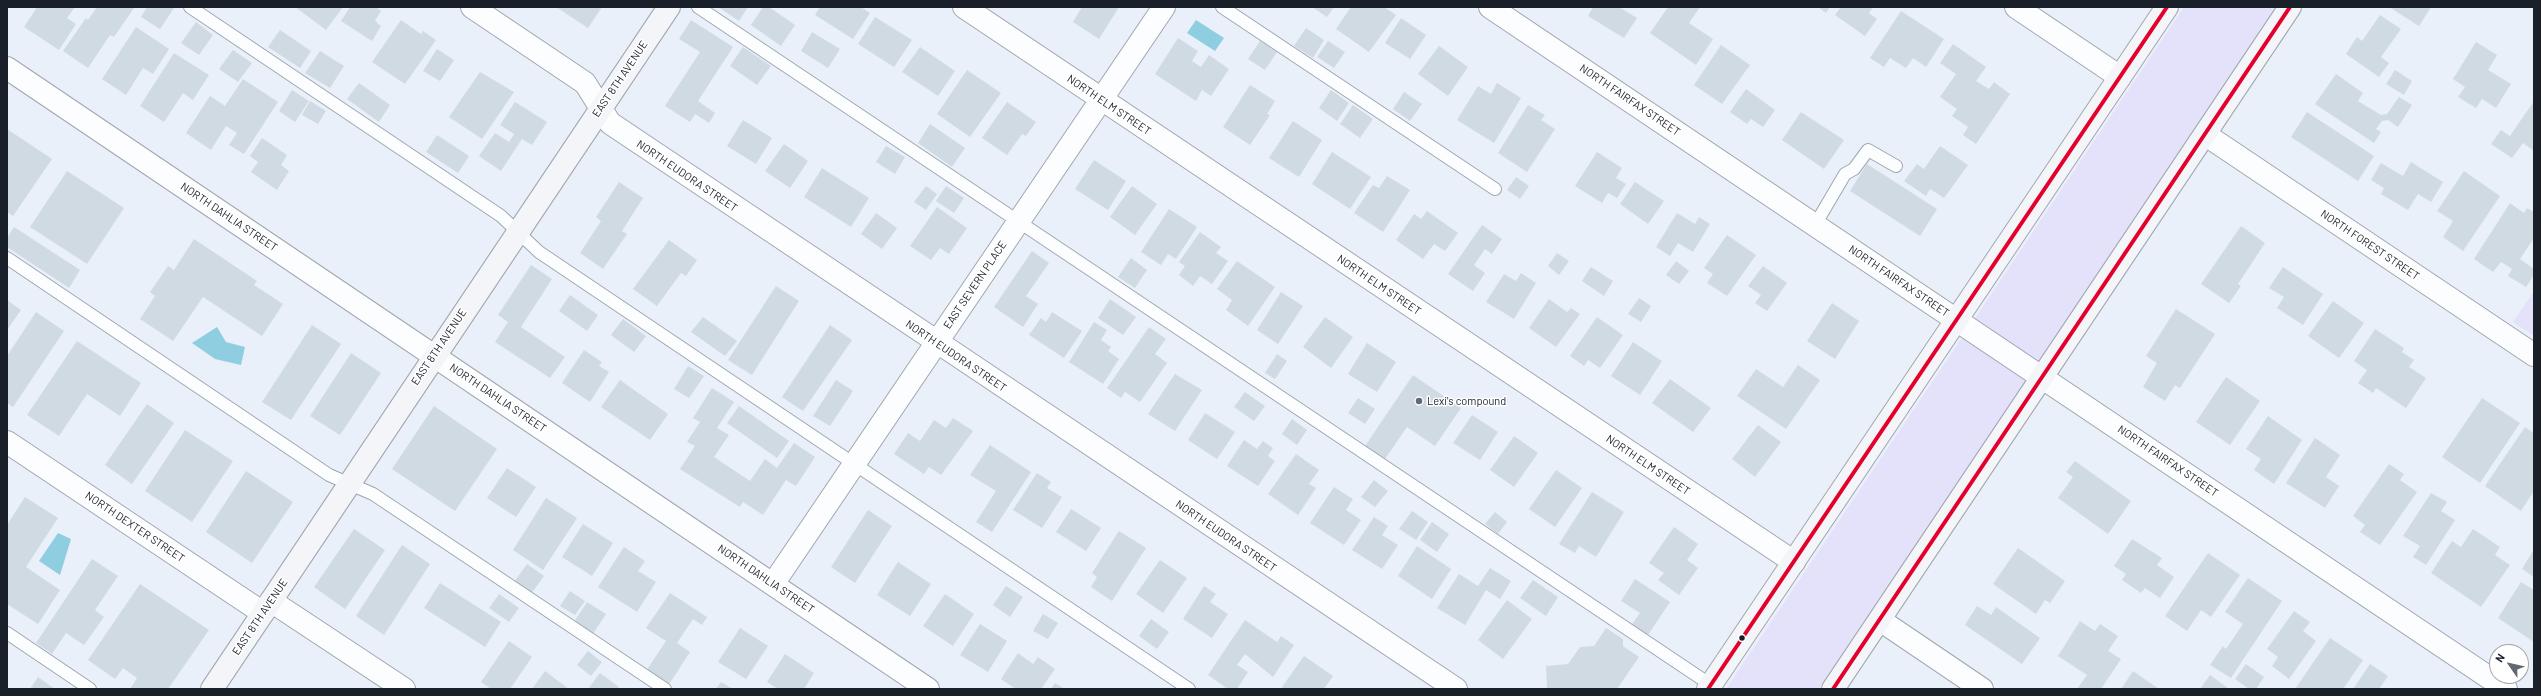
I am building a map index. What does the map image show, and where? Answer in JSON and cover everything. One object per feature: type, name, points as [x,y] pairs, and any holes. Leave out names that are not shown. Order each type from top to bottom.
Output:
[{"type":"main road","name":"EAST 8TH AVENUE","points":[[212,689],[668,7]]},
{"type":"main road","points":[[1710,687],[2167,7]]},
{"type":"main road","points":[[1833,689],[2206,135],[2290,7]]},
{"type":"street","name":"NORTH EUDORA STREET","points":[[472,7],[585,83],[602,107],[610,124],[1456,689]]},
{"type":"street","name":"NORTH ELM STREET","points":[[964,7],[1794,562]]},
{"type":"street","name":"EAST SEVERN PLACE","points":[[773,584],[1164,7]]},
{"type":"street","name":"NORTH FAIRFAX STREET","points":[[1490,7],[2506,689]]},
{"type":"street","points":[[2016,7],[2120,77]]},
{"type":"street","name":"NORTH DAHLIA STREET","points":[[7,68],[928,689]]},
{"type":"street","name":"NORTH FOREST STREET","points":[[2206,135],[2534,355]]},
{"type":"street","name":"NORTH DEXTER STREET","points":[[7,442],[267,607],[404,689]]},
{"type":"street","points":[[1880,620],[1982,689]]},
{"type":"lane","points":[[190,7],[501,216],[539,252],[1189,689]]},
{"type":"lane","points":[[698,7],[1019,221],[1710,687]]},
{"type":"lane","points":[[1222,7],[1495,189]]},
{"type":"lane","points":[[1815,224],[1845,174],[1854,168],[1868,150],[1896,166]]},
{"type":"lane","points":[[7,258],[329,475],[373,494],[665,689]]},
{"type":"lane","points":[[7,633],[90,689]]},
{"type":"shaded area","points":[[2184,7],[2277,7],[1819,689],[1726,689]]},
{"type":"shaded area","points":[[2534,291],[2534,336],[2513,322]]},
{"type":"water","points":[[1196,20],[1224,38],[1215,51],[1187,33]]},
{"type":"water","points":[[217,327],[226,342],[245,347],[241,365],[215,359],[192,343]]},
{"type":"water","points":[[58,533],[71,539],[60,575],[39,561]]},
{"type":"building","points":[[37,7],[75,7],[67,18],[76,24],[59,50],[24,27]]},
{"type":"building","points":[[97,7],[134,8],[114,37],[110,35],[88,68],[63,51],[86,18],[88,20]]},
{"type":"building","points":[[147,7],[174,8],[160,29],[141,17]]},
{"type":"building","points":[[295,7],[343,7],[326,30]]},
{"type":"building","points":[[350,7],[376,7],[381,11],[375,21],[381,26],[372,41],[341,21]]},
{"type":"building","points":[[556,7],[602,7],[588,28]]},
{"type":"building","points":[[718,7],[748,7],[739,21]]},
{"type":"building","points":[[763,7],[769,7],[795,25],[781,46],[751,25]]},
{"type":"building","points":[[820,7],[861,7],[870,13],[853,39],[815,15]]},
{"type":"building","points":[[1082,7],[1119,7],[1099,39],[1073,22]]},
{"type":"building","points":[[1312,7],[1334,7],[1327,17]]},
{"type":"building","points":[[1351,7],[1384,7],[1396,15],[1369,52],[1336,29]]},
{"type":"building","points":[[1593,7],[1619,7],[1637,18],[1624,38],[1588,16]]},
{"type":"building","points":[[1668,7],[1700,7],[1689,23],[1713,39],[1696,65],[1650,33]]},
{"type":"building","points":[[1818,7],[1830,7],[1826,13]]},
{"type":"building","points":[[1841,7],[1873,7],[1869,13],[1877,19],[1865,36],[1835,15]]},
{"type":"building","points":[[2389,7],[2431,7],[2419,26]]},
{"type":"building","points":[[1901,11],[1944,39],[1926,67],[1913,58],[1906,68],[1890,58],[1884,67],[1870,58]]},
{"type":"building","points":[[2380,15],[2401,29],[2381,57],[2389,63],[2379,77],[2346,54],[2357,37],[2362,41]]},
{"type":"building","points":[[875,17],[912,40],[894,67],[858,44]]},
{"type":"building","points":[[1401,18],[1426,35],[1410,59],[1385,43]]},
{"type":"building","points":[[401,20],[421,34],[423,31],[436,40],[405,84],[372,62]]},
{"type":"building","points":[[691,20],[733,47],[698,101],[715,113],[709,123],[695,114],[690,122],[665,106],[700,52],[679,39]]},
{"type":"building","points":[[196,22],[213,35],[199,55],[181,43]]},
{"type":"building","points":[[136,27],[169,49],[153,74],[143,68],[126,95],[102,79]]},
{"type":"building","points":[[1306,28],[1324,40],[1313,58],[1294,46]]},
{"type":"building","points":[[280,30],[311,51],[300,68],[268,47]]},
{"type":"building","points":[[812,32],[840,49],[828,68],[801,51]]},
{"type":"building","points":[[1178,38],[1198,51],[1192,61],[1201,67],[1209,55],[1229,69],[1211,96],[1202,90],[1196,101],[1155,74]]},
{"type":"building","points":[[1260,41],[1277,52],[1265,70],[1248,59]]},
{"type":"building","points":[[1328,41],[1345,52],[1334,68],[1317,57]]},
{"type":"building","points":[[2476,42],[2497,55],[2488,70],[2511,84],[2496,108],[2482,99],[2476,108],[2458,97],[2465,87],[2453,79]]},
{"type":"building","points":[[1953,44],[1986,67],[1976,81],[1989,89],[1994,82],[2010,94],[1976,144],[1963,135],[1968,127],[1952,116],[1957,109],[1940,97],[1956,74],[1940,63]]},
{"type":"building","points":[[1721,45],[1750,65],[1722,104],[1694,85]]},
{"type":"building","points":[[1439,46],[1468,67],[1448,96],[1418,74]]},
{"type":"building","points":[[743,47],[771,66],[757,85],[730,66]]},
{"type":"building","points":[[920,47],[955,71],[938,96],[902,72]]},
{"type":"building","points":[[437,49],[454,60],[440,81],[423,71]]},
{"type":"building","points":[[233,50],[252,63],[238,82],[219,69]]},
{"type":"building","points":[[320,51],[344,66],[330,88],[305,73]]},
{"type":"building","points":[[174,53],[209,75],[193,100],[183,93],[164,122],[140,106]]},
{"type":"building","points":[[967,70],[1001,93],[970,137],[937,114]]},
{"type":"building","points":[[2395,70],[2412,81],[2404,95],[2386,84]]},
{"type":"building","points":[[480,72],[514,92],[482,139],[449,117]]},
{"type":"building","points":[[2336,74],[2363,93],[2358,101],[2381,115],[2387,114],[2399,97],[2412,105],[2398,127],[2388,120],[2382,121],[2376,129],[2381,132],[2374,143],[2315,104]]},
{"type":"building","points":[[243,79],[278,102],[244,154],[229,145],[237,133],[226,126],[211,150],[186,133],[210,96],[225,106]]},
{"type":"building","points":[[359,83],[390,105],[379,122],[347,99]]},
{"type":"building","points":[[1497,83],[1521,98],[1494,143],[1457,120],[1478,86],[1491,94]]},
{"type":"building","points":[[1250,85],[1275,101],[1267,114],[1270,115],[1250,145],[1223,127]]},
{"type":"building","points":[[1746,89],[1775,110],[1763,127],[1751,119],[1747,124],[1730,112]]},
{"type":"building","points":[[292,90],[309,101],[295,122],[279,111]]},
{"type":"building","points":[[1331,90],[1349,103],[1337,121],[1319,108]]},
{"type":"building","points":[[1404,92],[1422,104],[1410,121],[1393,109]]},
{"type":"building","points":[[310,101],[326,111],[318,124],[302,115]]},
{"type":"building","points":[[2534,101],[2534,151],[2523,143],[2512,158],[2491,144],[2501,130],[2510,136]]},
{"type":"building","points":[[515,102],[547,122],[532,145],[522,139],[501,171],[479,156],[495,133],[509,142],[514,134],[500,125]]},
{"type":"building","points":[[1007,102],[1036,122],[1026,136],[1022,134],[1007,155],[982,138]]},
{"type":"building","points":[[1353,105],[1373,119],[1360,138],[1340,124]]},
{"type":"building","points":[[1528,105],[1545,115],[1541,120],[1555,129],[1527,172],[1498,153]]},
{"type":"building","points":[[1801,112],[1844,140],[1824,169],[1782,140]]},
{"type":"building","points":[[2307,112],[2374,156],[2358,181],[2291,137]]},
{"type":"building","points":[[743,120],[772,138],[756,164],[727,146]]},
{"type":"building","points":[[1293,121],[1322,140],[1299,177],[1269,158]]},
{"type":"building","points":[[930,124],[965,148],[952,167],[918,143]]},
{"type":"building","points":[[7,129],[52,159],[13,216],[7,212]]},
{"type":"building","points":[[437,135],[469,156],[458,173],[426,152]]},
{"type":"building","points":[[262,138],[287,155],[281,165],[289,171],[277,190],[251,172],[258,162],[250,156]]},
{"type":"building","points":[[784,144],[808,161],[790,188],[765,171]]},
{"type":"building","points":[[886,146],[905,157],[895,174],[876,162]]},
{"type":"building","points":[[1940,146],[1968,165],[1944,198],[1930,189],[1926,196],[1904,181],[1917,164],[1924,169]]},
{"type":"building","points":[[1332,152],[1371,177],[1350,209],[1312,184]]},
{"type":"building","points":[[1597,152],[1622,168],[1616,178],[1626,184],[1617,198],[1608,193],[1602,203],[1575,186]]},
{"type":"building","points":[[1094,160],[1126,181],[1108,210],[1075,189]]},
{"type":"building","points":[[2411,162],[2443,182],[2431,202],[2418,194],[2408,210],[2381,194],[2384,188],[2371,180],[2381,163],[2403,176]]},
{"type":"building","points":[[1867,164],[1937,209],[1920,236],[1850,191]]},
{"type":"building","points":[[822,168],[869,198],[851,227],[804,197]]},
{"type":"building","points":[[67,171],[124,208],[87,264],[30,227]]},
{"type":"building","points":[[2464,171],[2500,196],[2463,251],[2443,237],[2453,221],[2437,211]]},
{"type":"building","points":[[1387,176],[1410,190],[1383,232],[1354,213],[1373,185],[1379,188]]},
{"type":"building","points":[[1516,177],[1529,186],[1520,199],[1507,190]]},
{"type":"building","points":[[619,182],[643,198],[622,231],[627,234],[603,269],[580,253],[601,221],[596,217]]},
{"type":"building","points":[[1635,182],[1664,201],[1648,224],[1620,204]]},
{"type":"building","points":[[926,186],[937,194],[926,210],[914,202]]},
{"type":"building","points":[[946,186],[964,198],[954,213],[936,201]]},
{"type":"building","points":[[1132,186],[1157,204],[1135,235],[1110,217]]},
{"type":"building","points":[[2510,203],[2524,213],[2527,208],[2534,212],[2534,238],[2520,259],[2534,269],[2534,275],[2526,287],[2508,276],[2512,269],[2501,262],[2493,272],[2474,259]]},
{"type":"building","points":[[937,207],[967,228],[949,254],[940,248],[931,260],[910,246]]},
{"type":"building","points":[[1169,209],[1197,227],[1176,259],[1168,254],[1161,265],[1141,252]]},
{"type":"building","points":[[1427,211],[1458,233],[1445,251],[1434,244],[1423,259],[1396,240],[1414,214],[1421,219]]},
{"type":"building","points":[[876,213],[897,228],[882,249],[861,234]]},
{"type":"building","points":[[1677,213],[1695,224],[1699,217],[1710,224],[1693,252],[1678,243],[1670,256],[1656,247]]},
{"type":"building","points":[[1482,225],[1502,239],[1492,254],[1485,249],[1474,265],[1485,273],[1473,291],[1448,274]]},
{"type":"building","points":[[2241,226],[2265,243],[2238,284],[2241,286],[2229,303],[2201,284]]},
{"type":"building","points":[[14,227],[80,270],[69,288],[7,247],[7,238]]},
{"type":"building","points":[[1200,232],[1221,247],[1216,253],[1228,261],[1212,284],[1200,276],[1193,286],[1179,275],[1185,266],[1179,262]]},
{"type":"building","points":[[1727,235],[1756,255],[1727,296],[1707,283],[1713,274],[1704,268]]},
{"type":"building","points":[[194,239],[257,281],[254,285],[283,304],[262,336],[203,297],[173,341],[140,319],[155,296],[150,292],[168,266],[174,270]]},
{"type":"building","points":[[669,240],[697,260],[686,276],[681,273],[657,306],[633,289]]},
{"type":"building","points":[[1032,251],[1049,263],[1026,296],[1038,304],[1023,327],[994,307]]},
{"type":"building","points":[[1557,253],[1569,261],[1559,275],[1548,266]]},
{"type":"building","points":[[1131,258],[1147,270],[1135,288],[1118,277]]},
{"type":"building","points":[[1237,261],[1275,287],[1248,326],[1226,310],[1232,300],[1217,289]]},
{"type":"building","points":[[1676,261],[1689,271],[1679,284],[1666,275]]},
{"type":"building","points":[[531,265],[552,279],[521,327],[565,357],[550,378],[495,342],[508,322],[498,315]]},
{"type":"building","points":[[1763,266],[1787,283],[1767,311],[1755,303],[1761,295],[1748,286]]},
{"type":"building","points":[[1591,267],[1613,281],[1604,296],[1582,281]]},
{"type":"building","points":[[2283,267],[2323,294],[2303,325],[2277,308],[2284,297],[2269,288]]},
{"type":"building","points":[[1521,273],[1536,283],[1514,319],[1486,302],[1504,274],[1516,281]]},
{"type":"building","points":[[776,286],[799,301],[752,375],[728,360]]},
{"type":"building","points":[[1281,292],[1303,306],[1278,344],[1257,330]]},
{"type":"building","points":[[570,295],[598,315],[587,331],[559,311]]},
{"type":"building","points":[[1639,298],[1651,306],[1641,322],[1628,314]]},
{"type":"building","points":[[1110,299],[1136,317],[1123,335],[1098,318]]},
{"type":"building","points":[[1549,299],[1567,312],[1571,308],[1580,314],[1556,347],[1529,328]]},
{"type":"building","points":[[7,300],[21,310],[7,330]]},
{"type":"building","points":[[2333,301],[2364,323],[2339,358],[2308,336]]},
{"type":"building","points":[[1832,303],[1859,321],[1835,359],[1807,341]]},
{"type":"building","points":[[2176,309],[2215,334],[2180,388],[2175,385],[2165,401],[2143,387],[2157,363],[2146,356]]},
{"type":"building","points":[[36,312],[64,331],[13,407],[7,403],[7,356]]},
{"type":"building","points":[[1052,312],[1082,331],[1064,358],[1029,335],[1041,318],[1046,322]]},
{"type":"building","points":[[703,317],[737,341],[725,356],[691,332]]},
{"type":"building","points":[[1325,317],[1353,337],[1331,368],[1303,347]]},
{"type":"building","points":[[1597,317],[1623,335],[1600,368],[1588,360],[1584,366],[1570,356]]},
{"type":"building","points":[[623,319],[646,336],[634,352],[611,335]]},
{"type":"building","points":[[1094,322],[1107,330],[1101,340],[1111,347],[1108,351],[1119,359],[1103,384],[1069,362]]},
{"type":"building","points":[[312,325],[341,344],[291,420],[262,402]]},
{"type":"building","points":[[830,325],[852,340],[803,411],[782,397]]},
{"type":"building","points":[[1149,327],[1166,339],[1155,354],[1167,363],[1140,402],[1125,392],[1121,398],[1107,388]]},
{"type":"building","points":[[2375,329],[2404,348],[2402,352],[2414,360],[2409,367],[2426,378],[2406,408],[2376,388],[2373,393],[2358,383],[2367,370],[2354,361]]},
{"type":"building","points":[[77,341],[141,383],[120,416],[87,394],[59,436],[27,415]]},
{"type":"building","points":[[1633,342],[1662,361],[1640,395],[1611,376]]},
{"type":"building","points":[[1367,343],[1396,362],[1377,392],[1348,374]]},
{"type":"building","points":[[584,350],[602,362],[599,366],[609,372],[590,402],[562,383]]},
{"type":"building","points":[[351,353],[381,373],[340,435],[310,416]]},
{"type":"building","points":[[1277,354],[1287,361],[1275,379],[1265,373]]},
{"type":"building","points":[[1798,365],[1820,380],[1786,429],[1737,396],[1756,369],[1783,387]]},
{"type":"building","points":[[688,366],[704,376],[689,398],[674,389]]},
{"type":"building","points":[[1175,374],[1202,390],[1175,431],[1148,414]]},
{"type":"building","points":[[1413,375],[1461,408],[1435,446],[1407,427],[1385,459],[1365,446]]},
{"type":"building","points":[[2226,377],[2260,401],[2230,445],[2196,422]]},
{"type":"building","points":[[1670,379],[1711,408],[1693,432],[1652,403]]},
{"type":"building","points":[[620,380],[668,414],[650,440],[601,407]]},
{"type":"building","points":[[836,380],[853,391],[830,426],[813,416]]},
{"type":"building","points":[[712,388],[734,402],[717,428],[729,435],[714,457],[750,481],[765,459],[777,468],[794,443],[815,457],[796,486],[786,480],[763,515],[743,502],[740,507],[680,469],[695,446],[687,442],[700,422],[693,418]]},
{"type":"building","points":[[1245,392],[1265,406],[1254,421],[1234,407]]},
{"type":"building","points":[[1358,398],[1375,409],[1365,424],[1348,413]]},
{"type":"building","points":[[2482,398],[2520,423],[2480,483],[2442,457]]},
{"type":"building","points":[[147,404],[174,423],[132,484],[105,465]]},
{"type":"building","points":[[434,406],[497,449],[455,511],[392,469]]},
{"type":"building","points":[[739,406],[789,441],[777,458],[727,423]]},
{"type":"building","points":[[1205,413],[1235,432],[1217,459],[1188,440]]},
{"type":"building","points":[[1472,415],[1498,432],[1480,460],[1453,443]]},
{"type":"building","points":[[2268,416],[2302,440],[2274,484],[2254,470],[2261,459],[2246,449]]},
{"type":"building","points":[[953,418],[973,431],[941,475],[929,467],[924,474],[894,454],[908,433],[920,441],[934,420],[946,428]]},
{"type":"building","points":[[1292,419],[1307,430],[1297,445],[1282,434]]},
{"type":"building","points":[[1758,425],[1781,442],[1755,477],[1732,459]]},
{"type":"building","points":[[2525,427],[2534,433],[2534,491],[2521,511],[2485,486]]},
{"type":"building","points":[[185,430],[233,461],[192,522],[145,491]]},
{"type":"building","points":[[1514,436],[1538,453],[1514,487],[1490,470]]},
{"type":"building","points":[[2315,438],[2340,455],[2326,477],[2339,486],[2325,508],[2286,483]]},
{"type":"building","points":[[1244,440],[1257,449],[1263,441],[1273,448],[1268,456],[1275,461],[1258,486],[1227,466]]},
{"type":"building","points":[[990,445],[1031,472],[992,532],[976,522],[996,491],[970,475]]},
{"type":"building","points":[[1296,454],[1319,470],[1309,484],[1316,488],[1298,515],[1268,494]]},
{"type":"building","points":[[2075,461],[2131,501],[2108,534],[2058,498],[2073,477],[2066,472]]},
{"type":"building","points":[[2389,464],[2404,474],[2400,480],[2417,492],[2380,545],[2360,532],[2365,525],[2353,516]]},
{"type":"building","points":[[507,468],[536,487],[516,517],[487,498]]},
{"type":"building","points":[[1556,470],[1582,488],[1555,527],[1529,509]]},
{"type":"building","points":[[246,471],[293,502],[252,563],[206,532]]},
{"type":"building","points":[[1037,473],[1051,482],[1047,488],[1062,497],[1042,528],[1013,510]]},
{"type":"building","points":[[1374,480],[1388,491],[1375,507],[1361,497]]},
{"type":"building","points":[[1334,487],[1353,499],[1346,510],[1361,520],[1344,545],[1310,523]]},
{"type":"building","points":[[1592,492],[1624,512],[1596,557],[1579,546],[1575,553],[1559,544]]},
{"type":"building","points":[[2431,493],[2447,502],[2441,511],[2455,520],[2426,565],[2413,557],[2420,546],[2403,536]]},
{"type":"building","points":[[25,497],[58,518],[26,567],[60,590],[38,624],[7,604],[7,525]]},
{"type":"building","points":[[546,498],[577,518],[543,570],[513,550]]},
{"type":"building","points":[[1071,509],[1101,528],[1086,551],[1056,532]]},
{"type":"building","points":[[868,510],[892,526],[855,583],[831,567]]},
{"type":"building","points":[[1412,511],[1428,522],[1416,540],[1399,529]]},
{"type":"building","points":[[1495,512],[1507,522],[1498,534],[1485,524]]},
{"type":"building","points":[[1374,517],[1388,526],[1382,535],[1398,545],[1382,569],[1352,550]]},
{"type":"building","points":[[1432,522],[1449,534],[1437,552],[1420,540]]},
{"type":"building","points":[[583,524],[613,543],[592,576],[562,557]]},
{"type":"building","points":[[1674,527],[1698,544],[1687,560],[1698,568],[1679,595],[1658,580],[1664,573],[1649,563]]},
{"type":"building","points":[[354,529],[385,550],[345,609],[314,587]]},
{"type":"building","points":[[2473,529],[2500,547],[2495,555],[2510,565],[2481,607],[2431,573],[2452,541],[2461,547]]},
{"type":"building","points":[[1119,531],[1146,548],[1112,601],[1091,587],[1097,577],[1092,573]]},
{"type":"building","points":[[2132,539],[2162,558],[2157,565],[2174,577],[2160,598],[2145,588],[2141,593],[2122,580],[2126,574],[2114,566]]},
{"type":"building","points":[[402,545],[430,564],[384,635],[356,616]]},
{"type":"building","points":[[1417,546],[1451,569],[1432,599],[1398,576]]},
{"type":"building","points":[[624,547],[645,561],[638,571],[656,582],[637,612],[598,587]]},
{"type":"building","points":[[2018,548],[2065,581],[2050,603],[2045,600],[2036,614],[1993,584]]},
{"type":"building","points":[[2534,549],[2534,577],[2522,569]]},
{"type":"building","points":[[2208,553],[2240,575],[2211,617],[2201,610],[2187,631],[2165,616]]},
{"type":"building","points":[[92,559],[118,576],[95,610],[104,617],[84,645],[66,633],[52,654],[36,643]]},
{"type":"building","points":[[1160,560],[1187,578],[1163,613],[1136,594]]},
{"type":"building","points":[[898,562],[931,584],[910,616],[877,595]]},
{"type":"building","points":[[527,564],[544,576],[531,594],[514,582]]},
{"type":"building","points":[[1490,568],[1511,581],[1500,599],[1486,590],[1465,625],[1437,608],[1459,574],[1478,586]]},
{"type":"building","points":[[2248,578],[2282,601],[2231,678],[2210,665],[2223,646],[2226,649],[2243,624],[2225,612]]},
{"type":"building","points":[[1635,579],[1670,602],[1646,638],[1630,627],[1640,613],[1621,601]]},
{"type":"building","points":[[1533,580],[1558,597],[1546,616],[1520,598]]},
{"type":"building","points":[[2521,582],[2534,590],[2534,642],[2498,618]]},
{"type":"building","points":[[440,583],[501,622],[485,647],[424,608]]},
{"type":"building","points":[[140,584],[209,630],[168,689],[130,689],[137,678],[123,668],[115,679],[88,660]]},
{"type":"building","points":[[1006,586],[1023,597],[1010,617],[993,605]]},
{"type":"building","points":[[1204,586],[1216,594],[1210,602],[1228,614],[1212,638],[1183,619]]},
{"type":"building","points":[[570,591],[585,601],[575,615],[560,606]]},
{"type":"building","points":[[670,593],[707,617],[702,625],[693,619],[677,643],[690,652],[668,686],[646,671],[666,641],[646,628]]},
{"type":"building","points":[[499,594],[519,608],[509,622],[489,608]]},
{"type":"building","points":[[945,594],[974,614],[953,646],[923,626]]},
{"type":"building","points":[[1507,600],[1532,619],[1503,659],[1478,640]]},
{"type":"building","points":[[587,602],[606,614],[593,634],[574,622]]},
{"type":"building","points":[[1977,606],[1991,615],[1996,607],[2040,638],[2022,664],[1965,625]]},
{"type":"building","points":[[2294,611],[2310,622],[2303,631],[2316,641],[2289,679],[2272,666],[2278,657],[2267,649]]},
{"type":"building","points":[[1043,614],[1058,623],[1048,639],[1033,631]]},
{"type":"building","points":[[1151,619],[1169,632],[1157,649],[1139,636]]},
{"type":"building","points":[[1245,620],[1277,642],[1281,636],[1294,645],[1273,677],[1245,654],[1237,665],[1248,672],[1237,689],[1228,689],[1208,675]]},
{"type":"building","points":[[2080,621],[2095,631],[2100,624],[2118,636],[2108,651],[2121,659],[2101,689],[2077,689],[2087,675],[2058,656]]},
{"type":"building","points":[[980,624],[1007,641],[988,672],[960,655]]},
{"type":"building","points":[[740,628],[768,646],[746,679],[718,662]]},
{"type":"building","points":[[1606,628],[1623,639],[1623,646],[1639,657],[1617,689],[1547,689],[1546,666],[1568,664],[1580,647],[1594,646]]},
{"type":"building","points":[[2330,638],[2363,660],[2343,689],[2295,689]]},
{"type":"building","points":[[509,641],[532,657],[510,689],[491,689],[481,682]]},
{"type":"building","points":[[588,651],[602,662],[591,676],[577,665]]},
{"type":"building","points":[[1018,653],[1033,664],[1038,657],[1055,669],[1041,689],[1016,689],[1001,679]]},
{"type":"building","points":[[785,654],[814,673],[804,689],[778,689],[767,682]]},
{"type":"building","points":[[1304,656],[1333,676],[1324,689],[1284,689],[1282,687]]},
{"type":"building","points":[[2246,664],[2264,677],[2256,689],[2249,689],[2235,679]]},
{"type":"building","points":[[2370,664],[2388,676],[2379,689],[2353,689]]},
{"type":"building","points":[[545,671],[569,689],[532,689]]},
{"type":"building","points":[[2133,671],[2159,689],[2121,689]]},
{"type":"building","points":[[600,673],[619,687],[617,689],[588,689]]},
{"type":"building","points":[[2210,675],[2229,689],[2200,689]]},
{"type":"building","points":[[38,677],[55,689],[30,689]]},
{"type":"building","points":[[721,682],[733,689],[716,689]]},
{"type":"building","points":[[1055,683],[1065,689],[1051,689]]},
{"type":"transit line","points":[[1708,689],[2167,7]]},
{"type":"transit line","points":[[1833,689],[2290,7]]},
{"type":"place","name":"Lexi's compound","points":[[1419,401]]}]
